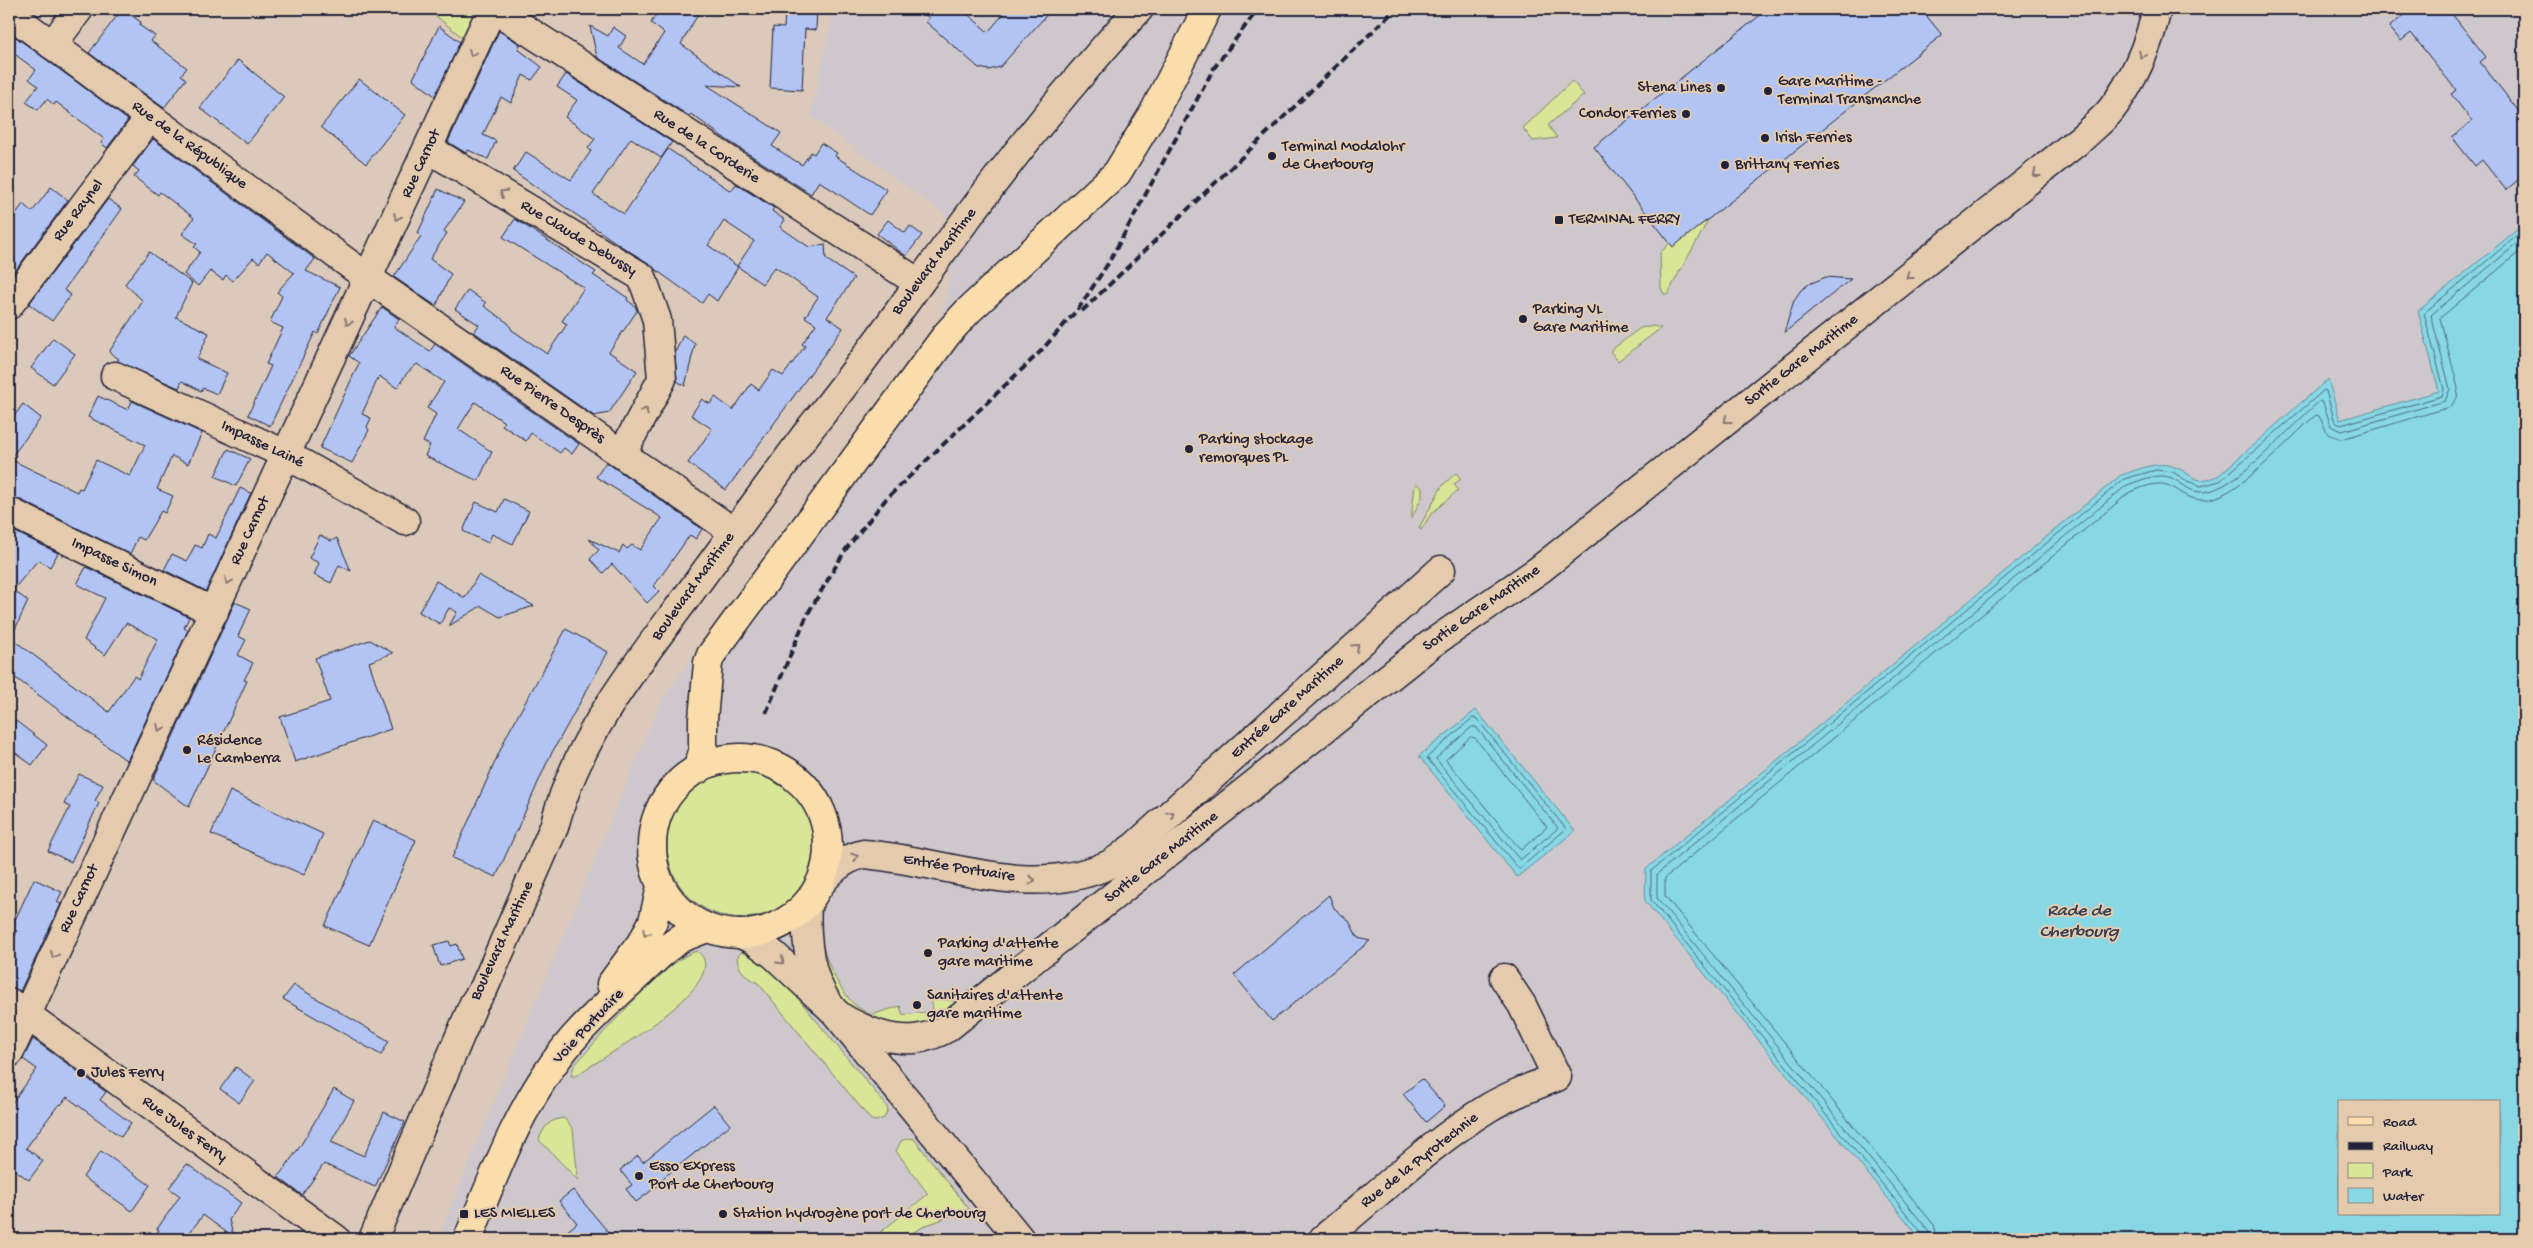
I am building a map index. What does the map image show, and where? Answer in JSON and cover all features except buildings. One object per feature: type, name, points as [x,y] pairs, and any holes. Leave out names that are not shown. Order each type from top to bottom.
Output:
[{"type":"main road","points":[[697,770],[703,752],[703,719],[708,663],[711,655],[947,334],[968,311],[1117,173],[1148,123],[1207,9]]},
{"type":"main road","points":[[707,684],[710,714],[725,741],[741,759]]},
{"type":"main road","points":[[730,758],[741,759],[754,759],[776,765],[796,777],[814,796],[827,826],[829,843],[826,866],[813,895],[793,916],[777,926],[759,932],[740,934],[707,928],[689,918],[673,904],[661,887],[654,867],[652,846],[654,824],[662,805],[675,787],[697,770],[710,764],[730,758]]},
{"type":"main road","points":[[572,1040],[644,939],[653,920],[661,887]]},
{"type":"main road","name":"Voie Portuaire","points":[[468,1239],[497,1167],[525,1107],[547,1072],[572,1040],[666,949],[681,938],[707,928]]},
{"type":"street","points":[[52,45],[79,9]]},
{"type":"street","name":"Rue Carnot","points":[[9,1053],[18,1009],[214,612],[493,9]]},
{"type":"street","name":"Rue de la Corderie","points":[[493,9],[919,283]]},
{"type":"street","name":"Boulevard Maritime","points":[[373,1239],[474,1003],[484,988],[554,827],[559,806],[583,751],[617,692],[919,283],[1042,123],[1139,9]]},
{"type":"street","name":"Sortie Gare Maritime","points":[[834,1011],[867,1031],[902,1040],[933,1036],[961,1019],[1329,724],[1431,644],[1539,570],[2083,137],[2110,110],[2127,83],[2150,41],[2157,9]]},
{"type":"street","name":"Rue de la République","points":[[9,13],[369,278]]},
{"type":"street","name":"Rue Raynel","points":[[9,305],[150,117]]},
{"type":"street","name":"Rue Claude Debussy","points":[[429,149],[642,277],[657,320],[662,379],[622,454]]},
{"type":"street","name":"Rue Pierre Desprès","points":[[369,278],[734,532]]},
{"type":"street","name":"Impasse Lainé","points":[[115,376],[287,455],[406,521]]},
{"type":"street","name":"Impasse Simon","points":[[14,514],[214,612]]},
{"type":"street","name":"Entrée Gare Maritime","points":[[1134,847],[1441,570]]},
{"type":"street","name":"Entrée Portuaire","points":[[813,895],[828,874],[852,857],[863,854],[1012,880],[1036,880],[1082,874],[1107,866],[1134,847]]},
{"type":"street","points":[[813,895],[807,944],[812,965],[834,1011]]},
{"type":"street","points":[[740,934],[754,940],[774,955],[834,1011],[1020,1239]]},
{"type":"street","name":"Rue de la Pyrotechnie","points":[[1323,1239],[1458,1128],[1489,1107],[1528,1088],[1558,1077],[1522,1005],[1504,978]]},
{"type":"street","name":"Rue Jules Ferry","points":[[18,1009],[336,1239]]},
{"type":"shaded area","points":[[833,9],[2524,9],[2524,224],[2418,311],[2468,487],[2340,420],[2328,379],[2218,476],[2202,481],[2189,477],[2175,467],[1645,902],[1921,1239],[437,1239],[661,700],[939,329],[960,226],[811,116]]},
{"type":"green space","points":[[427,9],[476,9],[462,37]]},
{"type":"green space","points":[[1572,81],[1584,95],[1548,125],[1557,138],[1533,141],[1523,128]]},
{"type":"green space","points":[[1709,218],[1668,294],[1664,294],[1661,288],[1660,253],[1670,243]]},
{"type":"green space","points":[[1652,326],[1661,328],[1618,361],[1610,351],[1640,328]]},
{"type":"green space","points":[[1456,473],[1461,479],[1454,484],[1458,490],[1431,514],[1421,530],[1419,528],[1442,486]]},
{"type":"green space","points":[[1417,484],[1422,488],[1422,497],[1411,519],[1415,485]]},
{"type":"green space","points":[[741,770],[755,771],[769,776],[782,782],[793,792],[803,803],[809,816],[814,830],[814,858],[809,872],[803,885],[793,896],[782,906],[769,912],[755,917],[741,918],[727,917],[713,912],[700,906],[689,896],[679,885],[673,872],[668,858],[667,844],[668,830],[673,816],[679,803],[689,792],[700,782],[713,776],[727,771]]},
{"type":"green space","points":[[831,890],[820,922],[823,945],[835,978],[855,1005],[871,1015],[900,1006],[903,1015],[933,1011],[931,997],[953,1001],[965,1008],[942,1023],[892,1030],[848,1007],[832,983],[819,948],[817,917],[822,904]]},
{"type":"green space","points":[[697,951],[705,965],[699,982],[683,1000],[660,1020],[634,1038],[575,1076],[571,1076],[574,1066],[598,1038],[651,983],[684,957]]},
{"type":"green space","points":[[741,952],[763,962],[782,979],[885,1104],[888,1110],[884,1118],[876,1121],[871,1120],[758,983],[744,973],[739,967],[737,958]]},
{"type":"green space","points":[[564,1118],[573,1129],[578,1180],[539,1140],[548,1124]]},
{"type":"green space","points":[[908,1138],[914,1139],[969,1209],[927,1225],[900,1239],[872,1239],[928,1194],[896,1151],[901,1141]]},
{"type":"water","name":"Rade de Cherbourg","points":[[2524,224],[2524,1239],[1921,1239],[1645,901],[1646,869],[2121,475],[2148,466],[2168,465],[2198,479],[2203,480],[2218,476],[2328,379],[2340,420],[2439,391],[2418,311]]},
{"type":"water","points":[[1476,710],[1575,831],[1517,877],[1419,756]]},
{"type":"railway","points":[[766,713],[807,615],[846,549],[886,499],[1039,353],[1079,308],[1109,262],[1214,68],[1258,9]]},
{"type":"railway","points":[[1082,311],[1396,9]]},
{"type":"place","name":"Stena Lines","points":[[1721,88]]},
{"type":"place","name":"Gare Maritime - Terminal Transmanche","points":[[1768,91]]},
{"type":"place","name":"Condor Ferries","points":[[1686,114]]},
{"type":"place","name":"Irish Ferries","points":[[1765,138]]},
{"type":"place","name":"Terminal Modalohr de Cherbourg","points":[[1272,156]]},
{"type":"place","name":"Brittany Ferries","points":[[1725,165]]},
{"type":"place","name":"TERMINAL FERRY","points":[[1559,220]]},
{"type":"place","name":"Parking VL Gare Maritime","points":[[1523,319]]},
{"type":"place","name":"Parking stockage remorques PL","points":[[1189,449]]},
{"type":"place","name":"Résidence Le Camberra","points":[[187,750]]},
{"type":"place","name":"Parking d'attente gare maritime","points":[[928,953]]},
{"type":"place","name":"Sanitaires d'attente gare maritime","points":[[917,1005]]},
{"type":"place","name":"Jules Ferry","points":[[81,1073]]},
{"type":"place","name":"Esso Express Port de Cherbourg","points":[[639,1176]]},
{"type":"place","name":"LES MIELLES","points":[[464,1214]]},
{"type":"place","name":"Station hydrogène port de Cherbourg","points":[[723,1214]]}]
